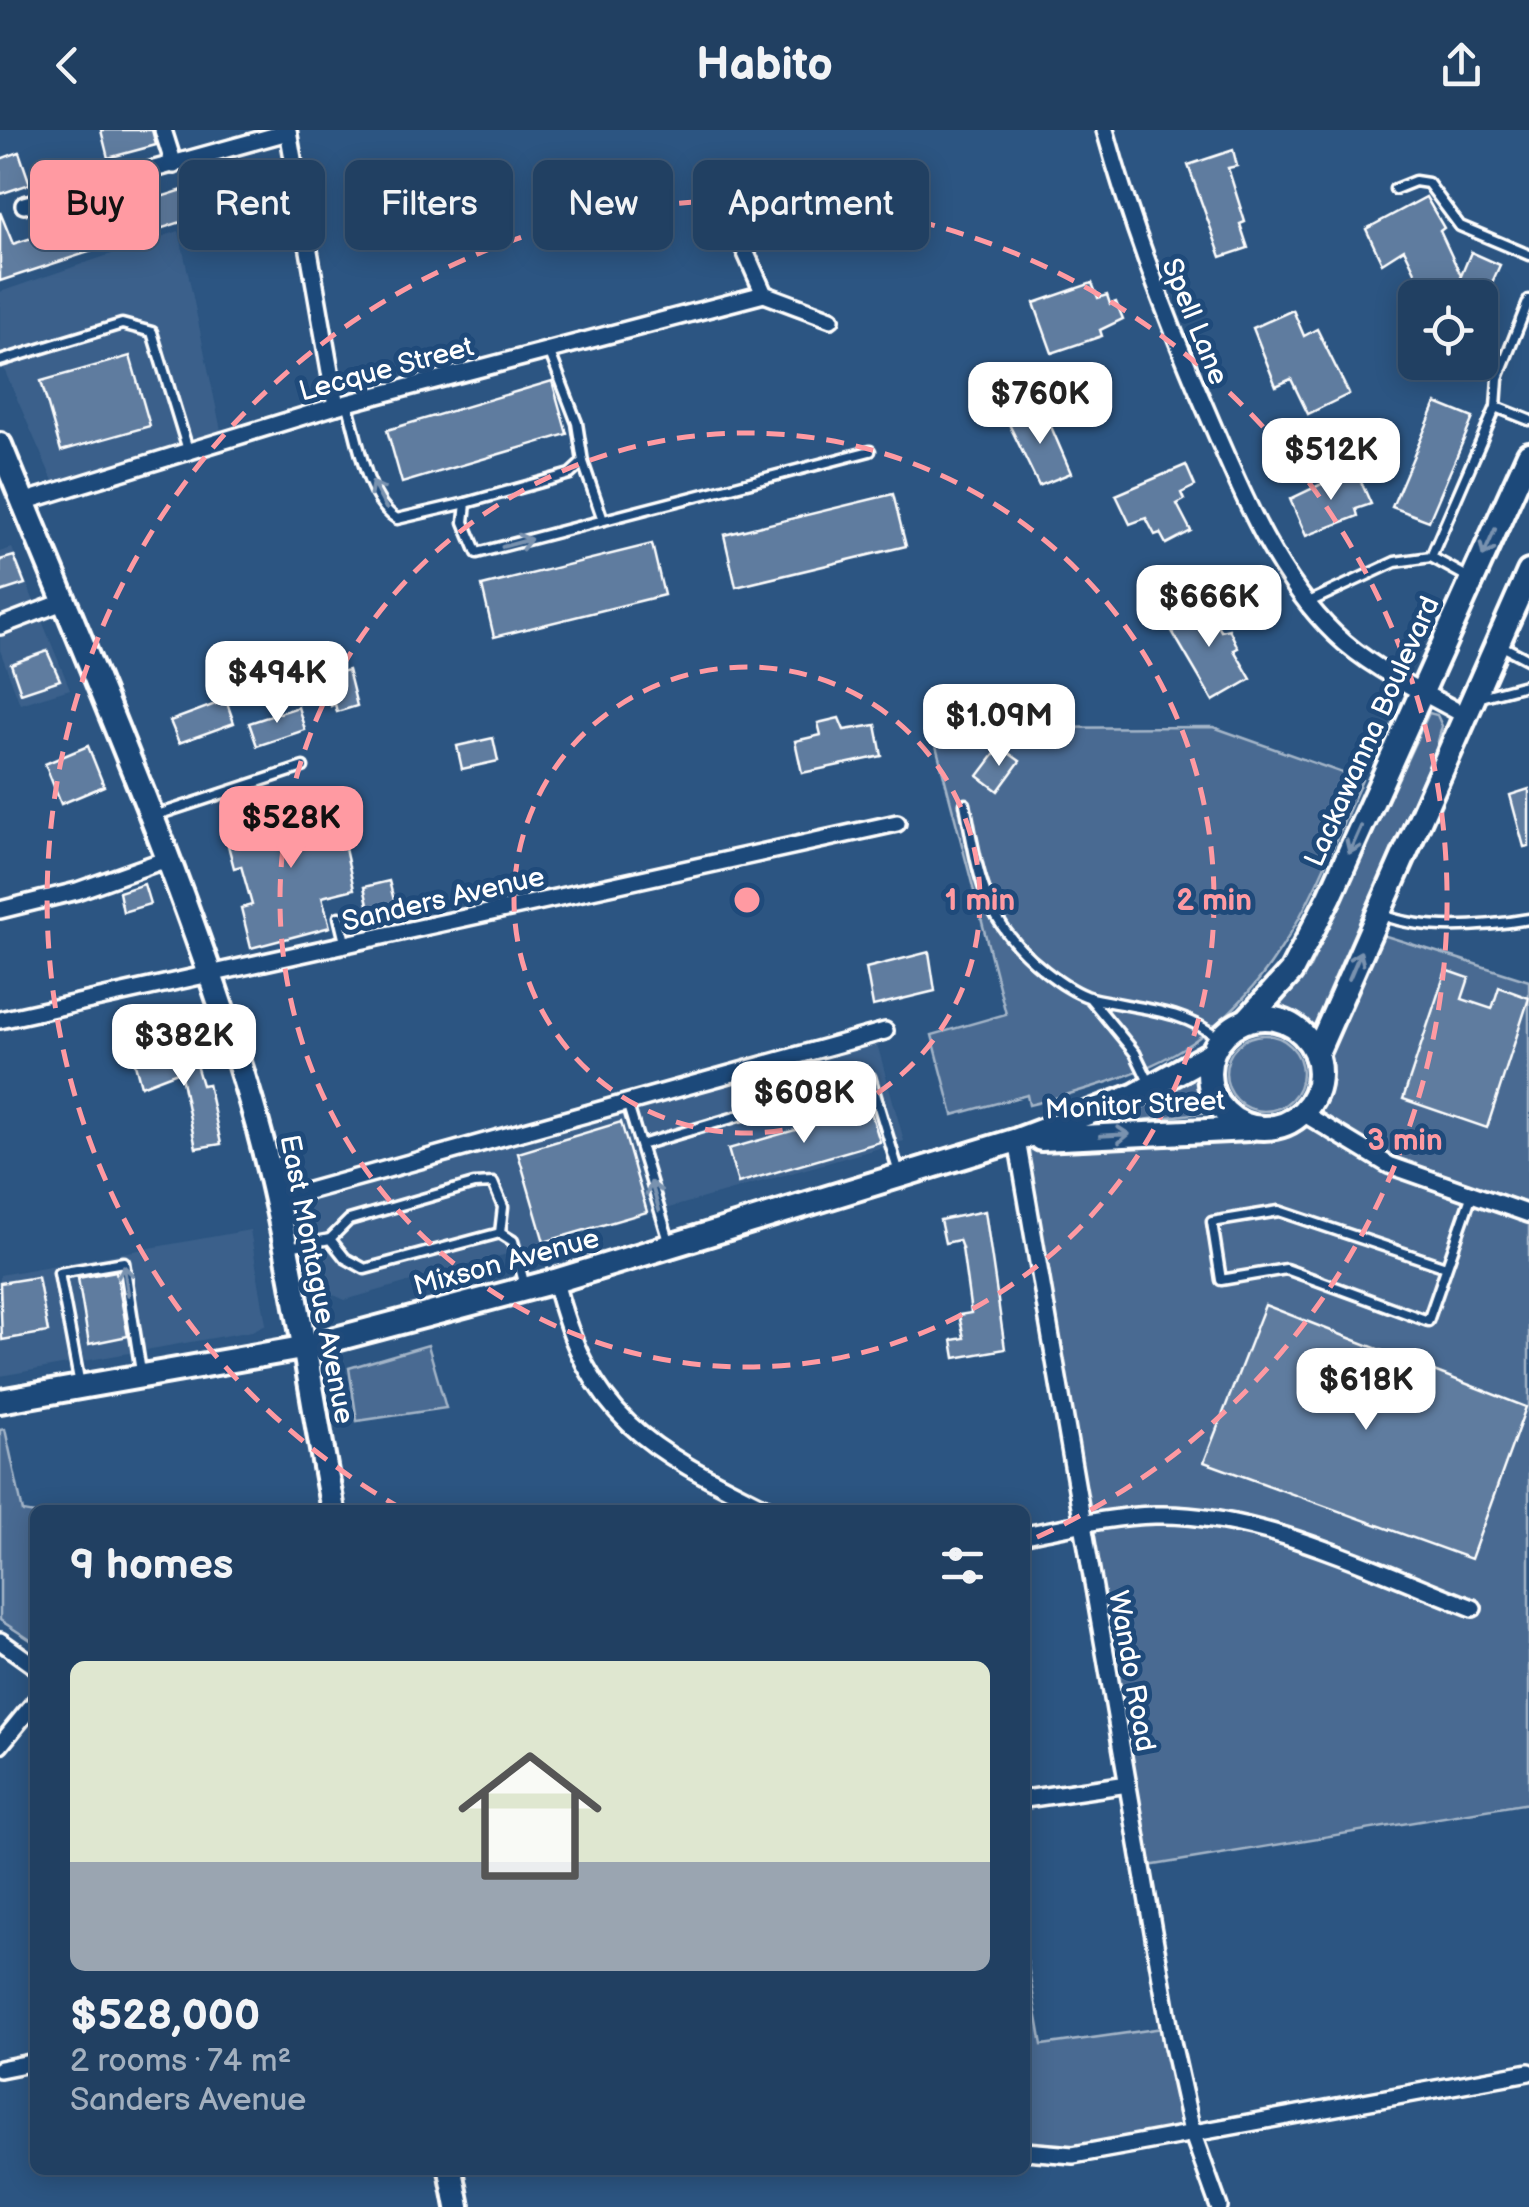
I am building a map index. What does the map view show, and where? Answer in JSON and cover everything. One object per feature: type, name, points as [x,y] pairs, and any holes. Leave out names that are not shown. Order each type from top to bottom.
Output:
[{"type":"street","points":[[163,130],[174,164]]},
{"type":"street","name":"Spell Lane","points":[[1105,130],[1142,255],[1231,469],[1275,554],[1309,602],[1356,652],[1422,691],[1467,707]]},
{"type":"street","points":[[24,206],[288,131],[342,404]]},
{"type":"street","points":[[745,250],[764,294],[830,319]]},
{"type":"street","name":"Lecque Street","points":[[24,502],[342,404],[764,294]]},
{"type":"street","name":"East Montague Avenue","points":[[0,445],[5,472],[24,502],[167,859],[211,976],[252,1104],[276,1200],[332,1505]]},
{"type":"street","name":"Lackawanna Boulevard","points":[[1247,1020],[1290,972],[1529,454]]},
{"type":"street","points":[[1216,1046],[1208,1070],[1216,1101],[1226,1114],[1255,1128],[1289,1124],[1303,1114],[1318,1086],[1316,1055],[1529,572]]},
{"type":"street","points":[[0,626],[62,602]]},
{"type":"street","name":"Sanders Avenue","points":[[0,1020],[896,823]]},
{"type":"street","points":[[0,910],[77,890],[167,859]]},
{"type":"street","points":[[1017,1140],[1151,1086],[1216,1046],[1247,1020],[1264,1018],[1296,1028],[1316,1055]]},
{"type":"street","points":[[276,1200],[885,1030]]},
{"type":"street","points":[[1303,1114],[1389,1165],[1529,1214]]},
{"type":"street","name":"Monitor Street","points":[[1017,1140],[1255,1128]]},
{"type":"street","name":"Mixson Avenue","points":[[0,1401],[302,1348],[554,1281],[1017,1140]]},
{"type":"street","name":"Wando Road","points":[[1017,1140],[1192,2132],[1219,2207]]},
{"type":"street","points":[[554,1281],[568,1334],[592,1384],[623,1421],[659,1452],[762,1505]]},
{"type":"street","points":[[1030,1534],[1155,1515],[1222,1520],[1278,1534],[1473,1608]]},
{"type":"street","points":[[0,1641],[30,1662]]},
{"type":"street","points":[[0,1745],[30,1708]]},
{"type":"street","points":[[1030,1799],[1128,1784]]},
{"type":"street","points":[[0,2070],[30,2063]]},
{"type":"street","points":[[1030,2151],[1074,2155],[1529,2072]]},
{"type":"street","points":[[453,2175],[458,2207]]},
{"type":"lane","points":[[1395,188],[1415,180],[1428,183],[1460,226],[1529,254]]},
{"type":"lane","points":[[1431,557],[1496,407],[1498,378],[1529,300]]},
{"type":"lane","points":[[0,361],[122,324],[152,332],[188,450]]},
{"type":"lane","points":[[549,350],[577,423],[583,462],[602,520]]},
{"type":"lane","points":[[342,404],[375,490],[389,514],[398,518],[570,474],[583,462]]},
{"type":"lane","points":[[1496,407],[1529,420]]},
{"type":"lane","points":[[466,503],[464,522],[477,554],[870,451]]},
{"type":"lane","points":[[1309,602],[1395,562],[1431,557],[1472,580]]},
{"type":"lane","points":[[1497,643],[1529,660]]},
{"type":"lane","points":[[1467,707],[1529,684]]},
{"type":"lane","points":[[150,818],[303,767]]},
{"type":"lane","points":[[966,804],[980,882],[994,920],[1026,956],[1063,985],[1090,997],[1168,1011],[1198,1021],[1216,1046]]},
{"type":"lane","points":[[1378,913],[1441,926],[1491,926],[1529,919]]},
{"type":"lane","points":[[339,917],[346,946]]},
{"type":"lane","points":[[1090,997],[1135,1054],[1151,1086]]},
{"type":"lane","points":[[640,1145],[870,1077],[900,1176]]},
{"type":"lane","points":[[627,1102],[670,1246]]},
{"type":"lane","points":[[284,1248],[330,1239],[349,1220],[474,1184],[493,1183],[504,1206],[500,1232]]},
{"type":"lane","points":[[1446,1267],[1278,1211],[1212,1222],[1221,1280],[1286,1269],[1428,1321],[1472,1194]]},
{"type":"lane","points":[[330,1239],[345,1258],[365,1269],[500,1232]]},
{"type":"lane","points":[[500,1232],[513,1241],[525,1289]]},
{"type":"lane","points":[[80,1387],[59,1273],[75,1270],[124,1262],[142,1376]]},
{"type":"shaded area","points":[[179,231],[179,250],[183,250],[223,440],[57,490],[0,360],[0,292],[123,250],[159,250],[159,238]]},
{"type":"shaded area","points":[[1322,422],[1331,446],[1304,458],[1295,433]]},
{"type":"shaded area","points":[[12,548],[70,689],[20,704],[0,650],[0,552]]},
{"type":"shaded area","points":[[1429,713],[1437,715],[1442,726],[1436,749],[1324,1002],[1318,1027],[1313,1028],[1283,1011],[1280,1005],[1309,969]]},
{"type":"shaded area","points":[[1213,727],[1362,780],[1310,896],[1268,968],[1211,1029],[1160,1061],[1112,1081],[1045,1101],[1029,1105],[1027,1095],[953,1115],[932,1035],[1006,1014],[933,734],[993,728]]},
{"type":"shaded area","points":[[1370,931],[1529,981],[1529,1803],[1142,1867],[1017,1140],[1272,1129],[1285,1124],[1304,1111],[1315,1092],[1316,1055]]},
{"type":"shaded area","points":[[874,1033],[904,1141],[345,1300],[327,1292],[306,1191]]},
{"type":"shaded area","points":[[1264,1035],[1291,1046],[1302,1073],[1291,1100],[1264,1111],[1237,1100],[1226,1073],[1237,1046]]},
{"type":"shaded area","points":[[1193,1076],[1201,1077],[1210,1112],[1125,1122],[1117,1119],[1116,1114]]},
{"type":"shaded area","points":[[250,1230],[266,1324],[252,1331],[0,1376],[0,1275]]},
{"type":"shaded area","points":[[428,1345],[446,1408],[357,1421],[349,1368]]},
{"type":"shaded area","points":[[5,1429],[23,1512],[30,1513],[30,1640],[0,1620],[0,1430]]},
{"type":"shaded area","points":[[1030,1977],[1042,2045],[1170,2027],[1192,2132],[1073,2155],[1030,2151]]},
{"type":"building","points":[[101,130],[152,130],[156,145],[108,158]]},
{"type":"building","points":[[1233,150],[1237,166],[1228,168],[1245,222],[1240,224],[1248,248],[1221,257],[1188,165]]},
{"type":"building","points":[[19,152],[30,184],[0,194],[0,159]]},
{"type":"building","points":[[179,191],[179,223],[159,229],[159,198]]},
{"type":"building","points":[[1426,197],[1444,228],[1440,231],[1461,276],[1471,252],[1500,265],[1493,280],[1419,280],[1404,249],[1382,263],[1366,229]]},
{"type":"building","points":[[0,212],[13,244],[30,239],[30,250],[95,250],[0,281]]},
{"type":"building","points":[[1092,283],[1098,298],[1107,295],[1110,304],[1116,302],[1123,319],[1100,330],[1102,336],[1052,353],[1034,303]]},
{"type":"building","points":[[1293,310],[1304,336],[1317,329],[1349,394],[1308,414],[1291,379],[1276,386],[1253,328]]},
{"type":"building","points":[[130,356],[150,426],[61,451],[41,381]]},
{"type":"building","points":[[552,381],[567,434],[402,483],[387,430]]},
{"type":"building","points":[[1436,403],[1473,418],[1429,521],[1392,507]]},
{"type":"building","points":[[1043,408],[1071,473],[1039,486],[1009,424]]},
{"type":"building","points":[[1186,465],[1195,486],[1181,493],[1184,500],[1177,504],[1191,531],[1166,544],[1160,533],[1155,535],[1146,518],[1130,524],[1116,495]]},
{"type":"building","points":[[1355,468],[1371,504],[1356,509],[1358,516],[1306,536],[1290,499]]},
{"type":"building","points":[[893,494],[906,546],[736,587],[724,535]]},
{"type":"building","points":[[652,544],[664,595],[494,637],[482,586]]},
{"type":"building","points":[[14,556],[25,584],[0,592],[0,560]]},
{"type":"building","points":[[1203,598],[1221,631],[1229,629],[1238,648],[1234,650],[1251,679],[1213,701],[1166,621]]},
{"type":"building","points":[[47,651],[60,680],[21,693],[11,664]]},
{"type":"building","points":[[348,670],[357,706],[337,712],[335,704],[331,706],[323,677]]},
{"type":"building","points":[[226,700],[234,723],[179,743],[170,721]]},
{"type":"building","points":[[298,707],[305,730],[257,746],[249,723]]},
{"type":"building","points":[[839,718],[844,730],[876,725],[882,756],[802,773],[795,741],[821,735],[818,723]]},
{"type":"building","points":[[493,738],[498,761],[462,769],[457,746]]},
{"type":"building","points":[[88,746],[104,786],[61,804],[45,764]]},
{"type":"building","points":[[1000,747],[1020,761],[998,791],[978,776]]},
{"type":"building","points":[[1529,789],[1529,846],[1524,847],[1510,795]]},
{"type":"building","points":[[334,799],[354,889],[322,897],[330,927],[251,948],[241,908],[252,905],[241,866],[234,868],[228,845],[235,844],[230,827]]},
{"type":"building","points":[[389,881],[397,912],[371,918],[364,887]]},
{"type":"building","points":[[144,884],[150,904],[123,912],[119,892]]},
{"type":"building","points":[[929,952],[935,991],[873,1006],[866,968]]},
{"type":"building","points":[[1446,970],[1469,978],[1462,999],[1492,1009],[1499,987],[1529,998],[1487,1128],[1403,1099]]},
{"type":"building","points":[[189,1041],[202,1085],[208,1084],[221,1144],[196,1148],[180,1071],[141,1086],[134,1060]]},
{"type":"building","points":[[870,1109],[880,1142],[738,1183],[728,1149]]},
{"type":"building","points":[[621,1122],[647,1212],[544,1242],[518,1153]]},
{"type":"building","points":[[985,1211],[1005,1349],[955,1358],[952,1340],[964,1338],[959,1315],[971,1313],[962,1248],[959,1240],[945,1243],[940,1220]]},
{"type":"building","points":[[116,1271],[128,1336],[89,1344],[78,1278]]},
{"type":"building","points":[[38,1277],[48,1332],[2,1340],[0,1283]]},
{"type":"building","points":[[1265,1305],[1526,1407],[1471,1559],[1204,1462]]}]
